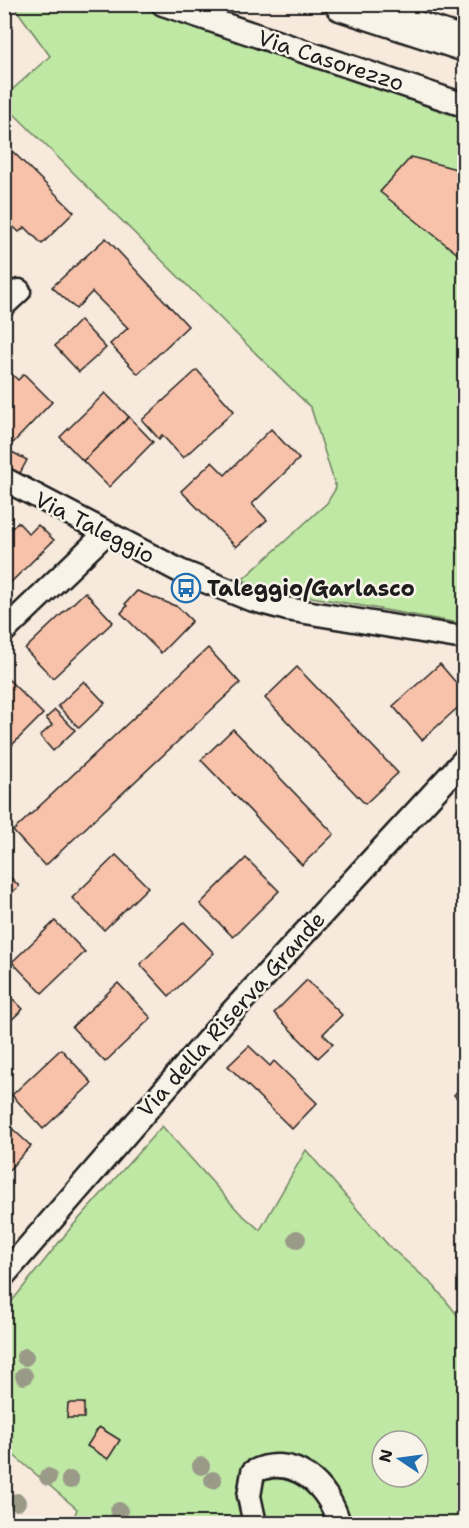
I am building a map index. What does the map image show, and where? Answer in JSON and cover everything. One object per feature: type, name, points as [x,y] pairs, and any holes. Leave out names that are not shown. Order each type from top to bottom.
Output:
[{"type":"highway","points":[[342,4],[465,44]]},
{"type":"street","name":"Via Casorezzo","points":[[163,4],[465,105]]},
{"type":"street","name":"Via Taleggio","points":[[4,479],[190,575],[261,603],[465,638]]},
{"type":"street","points":[[4,631],[106,533]]},
{"type":"street","name":"Via della Riserva Grande","points":[[4,1275],[230,1014],[465,760]]},
{"type":"street","points":[[258,1518],[249,1484],[253,1472],[265,1466],[280,1464],[297,1468],[317,1485],[337,1514],[339,1524]]},
{"type":"green space","points":[[132,4],[464,119],[464,624],[272,590],[242,580],[327,503],[336,488],[311,408],[5,105],[4,97],[50,56],[13,5]]},
{"type":"green space","points":[[162,1126],[239,1212],[260,1230],[306,1150],[389,1246],[434,1286],[464,1323],[464,1523],[72,1523],[77,1509],[5,1448],[4,1311],[69,1230]]},
{"type":"building","points":[[9,148],[74,212],[42,244],[25,227],[19,232],[4,218],[4,152]]},
{"type":"building","points":[[411,157],[464,171],[464,259],[380,192]]},
{"type":"building","points":[[106,238],[188,326],[138,374],[110,344],[128,328],[92,292],[76,309],[52,287]]},
{"type":"building","points":[[80,320],[106,348],[79,372],[55,346]]},
{"type":"building","points":[[4,367],[18,380],[24,374],[52,402],[13,443],[4,434]]},
{"type":"building","points":[[197,370],[234,411],[183,458],[162,435],[159,439],[142,420]]},
{"type":"building","points":[[105,393],[129,417],[83,461],[60,437]]},
{"type":"building","points":[[129,417],[153,442],[109,487],[83,461]]},
{"type":"building","points":[[271,429],[299,459],[252,504],[267,520],[236,547],[181,491],[212,462],[225,475]]},
{"type":"building","points":[[10,451],[27,460],[19,475],[4,466],[4,457]]},
{"type":"building","points":[[4,520],[12,528],[18,522],[29,534],[38,525],[54,540],[4,589]]},
{"type":"building","points":[[137,591],[178,607],[192,621],[161,653],[121,613],[127,606],[125,604]]},
{"type":"building","points":[[85,592],[113,622],[53,678],[25,649]]},
{"type":"building","points":[[208,648],[240,683],[45,866],[13,831]]},
{"type":"building","points":[[440,664],[464,692],[464,702],[422,740],[393,706]]},
{"type":"building","points":[[297,667],[398,773],[365,804],[265,698]]},
{"type":"building","points":[[4,675],[43,714],[6,751],[4,750]]},
{"type":"building","points":[[84,681],[105,703],[79,728],[58,706]]},
{"type":"building","points":[[55,710],[75,730],[53,751],[40,736],[52,725],[46,718]]},
{"type":"building","points":[[233,729],[334,834],[302,865],[201,760]]},
{"type":"building","points":[[116,855],[148,887],[104,930],[72,898]]},
{"type":"building","points":[[246,858],[279,891],[233,937],[200,904]]},
{"type":"building","points":[[4,871],[19,886],[4,900]]},
{"type":"building","points":[[55,921],[85,952],[42,993],[12,962]]},
{"type":"building","points":[[184,922],[214,953],[169,996],[140,964]]},
{"type":"building","points":[[307,980],[342,1015],[323,1034],[333,1044],[318,1058],[274,1013]]},
{"type":"building","points":[[118,983],[151,1018],[105,1062],[72,1027]]},
{"type":"building","points":[[4,990],[23,1009],[4,1027]]},
{"type":"building","points":[[249,1046],[270,1066],[274,1061],[317,1103],[292,1129],[228,1066]]},
{"type":"building","points":[[61,1049],[92,1083],[43,1129],[12,1095]]},
{"type":"building","points":[[464,1084],[464,1105],[454,1095]]},
{"type":"building","points":[[4,1121],[31,1146],[4,1175]]},
{"type":"building","points":[[68,1403],[84,1403],[84,1418],[67,1418]]},
{"type":"building","points":[[99,1427],[120,1440],[108,1459],[87,1446]]},
{"type":"place","name":"Taleggio/Garlasco","points":[[186,588]]}]
